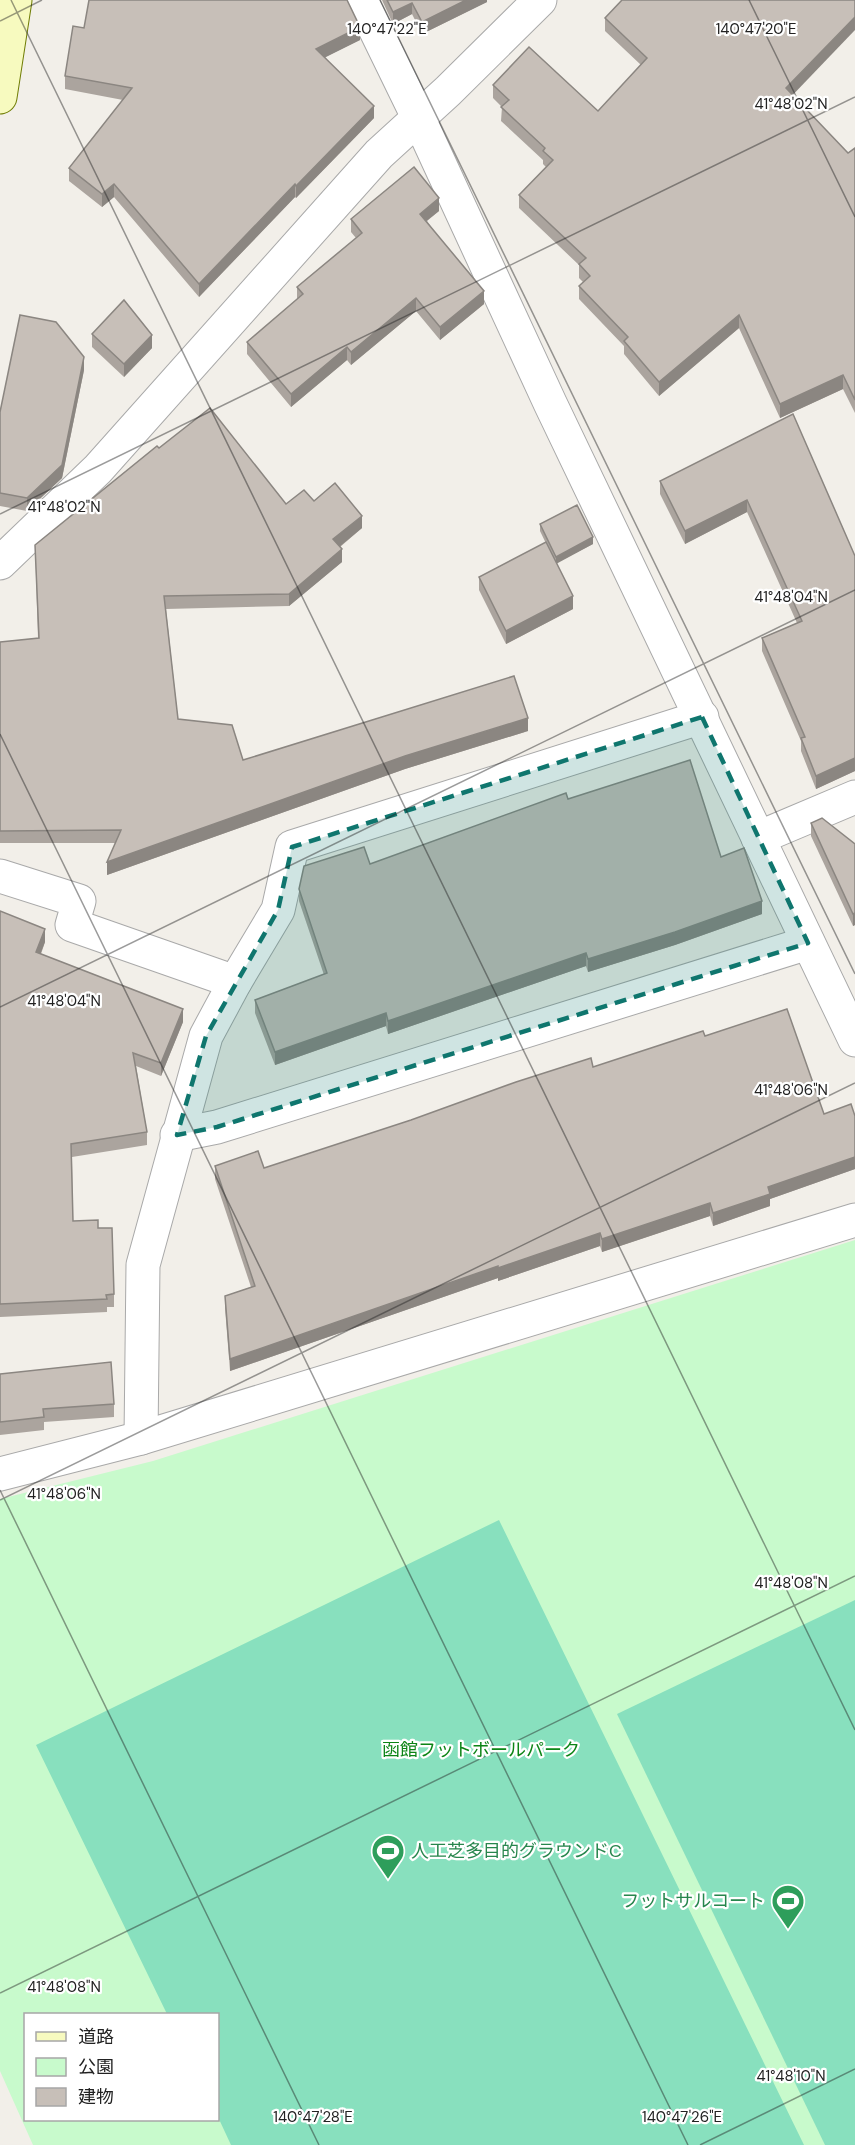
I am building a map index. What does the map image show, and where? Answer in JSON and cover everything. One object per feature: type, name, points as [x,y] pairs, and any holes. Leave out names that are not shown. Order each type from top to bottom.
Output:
[{"type":"main road","points":[[0,97],[10,3]]},
{"type":"street","points":[[361,0],[418,117],[555,413],[855,1040]]},
{"type":"street","points":[[0,563],[98,469],[379,154],[448,91],[540,0]]},
{"type":"street","points":[[141,1438],[143,1265],[206,1036],[278,910],[292,847],[702,717]]},
{"type":"street","points":[[758,837],[855,797]]},
{"type":"street","points":[[0,876],[79,901],[72,925],[235,982]]},
{"type":"street","points":[[177,1135],[217,1127],[808,943]]},
{"type":"street","points":[[0,1474],[141,1438],[855,1220]]},
{"type":"highlighted area","points":[[702,717],[808,943],[217,1127],[177,1135],[206,1036],[278,910],[292,847]]},
{"type":"green space","name":"函館フットボールパーク","points":[[855,1240],[855,2145],[33,2145],[0,2071],[0,1499],[153,1461]]},
{"type":"green space","name":"人工芝多目的グラウンドC","points":[[499,1520],[804,2145],[231,2145],[219,2119],[219,2013],[167,2013],[36,1745]]},
{"type":"green space","name":"フットサルコート","points":[[855,1600],[855,2145],[825,2145],[617,1714]]},
{"type":"building","points":[[89,0],[347,0],[360,27],[316,49],[374,106],[199,284],[114,184],[102,194],[69,168],[132,88],[65,76],[73,26],[84,28]]},
{"type":"building","points":[[387,0],[466,0],[422,22],[412,3],[393,12]]},
{"type":"building","points":[[622,0],[855,0],[855,17],[786,88],[848,153],[855,148],[855,400],[843,375],[780,404],[739,315],[659,382],[624,341],[628,337],[579,286],[590,276],[579,264],[586,258],[519,195],[553,160],[543,151],[545,148],[501,107],[509,100],[493,85],[529,47],[598,111],[647,58],[605,18]]},
{"type":"building","points":[[414,167],[439,198],[420,214],[484,291],[440,327],[416,298],[351,352],[347,347],[291,394],[247,342],[303,294],[297,287],[362,233],[351,219]]},
{"type":"building","points":[[124,300],[152,335],[124,364],[92,334]]},
{"type":"building","points":[[20,315],[56,322],[84,357],[62,465],[27,498],[0,493],[0,412]]},
{"type":"building","points":[[210,408],[286,504],[304,490],[314,501],[335,483],[362,516],[333,539],[342,549],[289,594],[164,596],[178,719],[232,725],[243,760],[514,676],[528,718],[405,756],[107,862],[121,830],[0,831],[0,642],[39,638],[35,545],[157,446],[159,448]]},
{"type":"building","points":[[793,414],[855,556],[855,758],[816,776],[801,738],[805,737],[762,638],[802,621],[747,500],[685,531],[660,481]]},
{"type":"building","points":[[577,505],[593,537],[556,557],[540,524]]},
{"type":"building","points":[[546,542],[573,596],[506,631],[479,577]]},
{"type":"building","points":[[690,760],[721,857],[744,848],[762,901],[675,932],[588,959],[586,953],[388,1021],[386,1013],[275,1052],[255,1000],[327,973],[299,889],[304,866],[364,847],[370,864],[566,793],[568,799]]},
{"type":"building","points":[[822,818],[855,844],[855,913],[853,914],[811,823]]},
{"type":"building","points":[[0,911],[45,929],[36,952],[183,1009],[161,1063],[133,1053],[147,1132],[71,1144],[73,1221],[98,1220],[98,1228],[112,1228],[114,1294],[106,1295],[107,1299],[0,1304]]},
{"type":"building","points":[[787,1009],[824,1114],[851,1104],[855,1116],[855,1157],[768,1187],[770,1194],[713,1213],[710,1203],[602,1239],[600,1233],[230,1359],[225,1296],[255,1286],[215,1166],[258,1151],[264,1168],[591,1058],[593,1067],[703,1031],[705,1036]]},
{"type":"building","points":[[111,1362],[114,1404],[43,1409],[44,1417],[0,1422],[0,1374]]},
{"type":"place","name":"人工芝多目的グラウンドC","points":[[388,1880]]},
{"type":"place","name":"フットサルコート","points":[[788,1930]]}]
